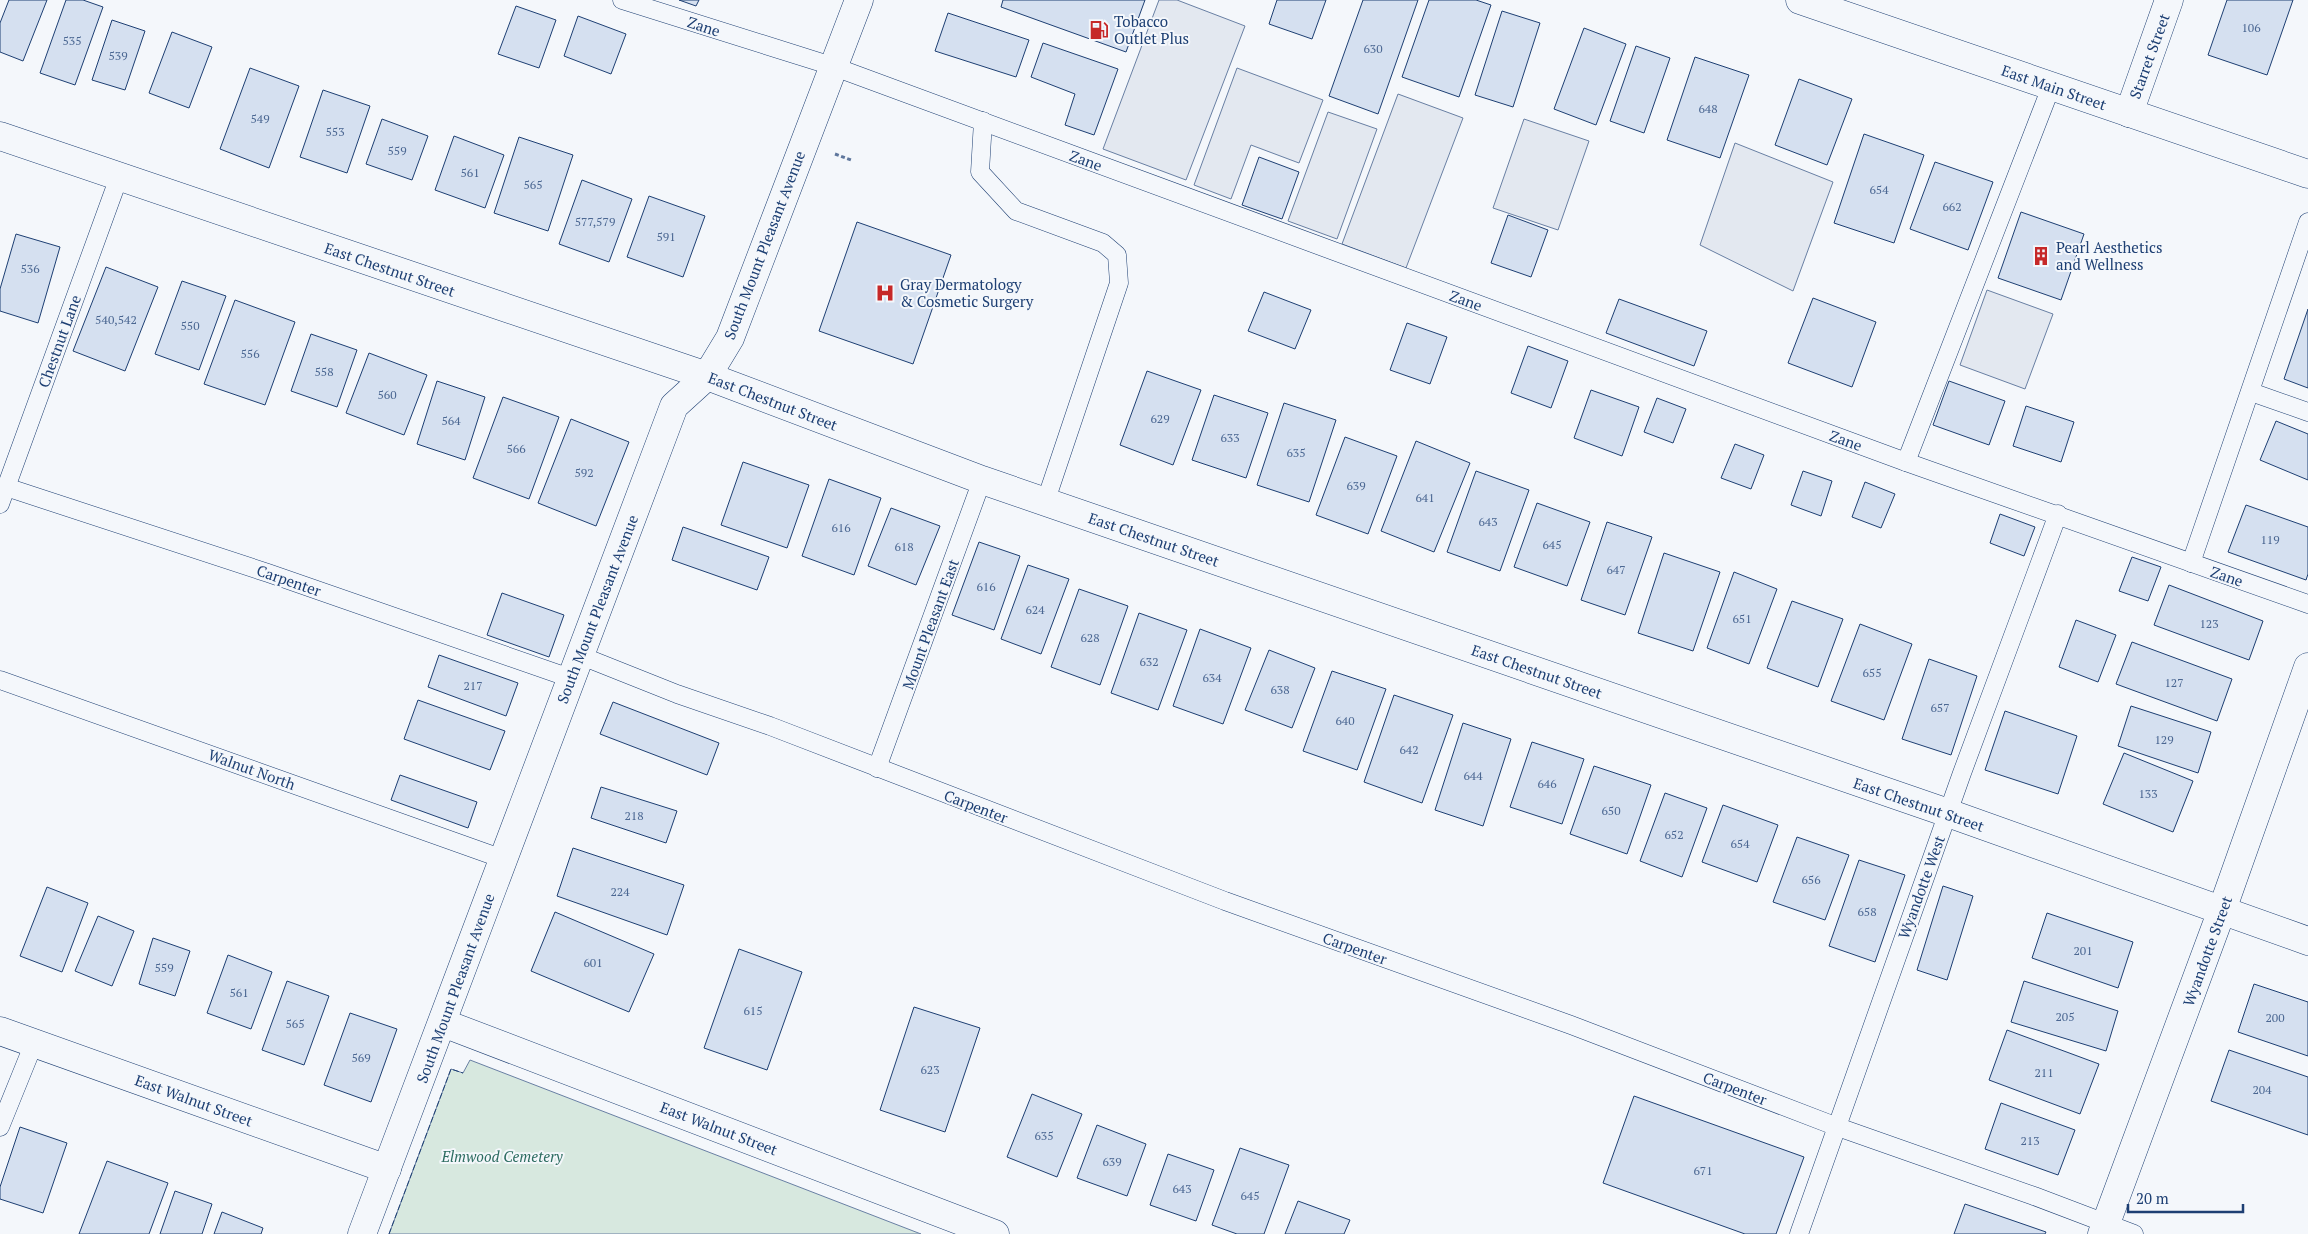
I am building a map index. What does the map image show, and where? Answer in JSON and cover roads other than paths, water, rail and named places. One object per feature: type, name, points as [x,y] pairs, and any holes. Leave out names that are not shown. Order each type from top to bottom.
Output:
[{"type":"street","name":"South Mount Pleasant Avenue","points":[[362,1234],[674,406],[707,376],[730,338],[832,66],[859,0]]},
{"type":"street","name":"East Main Street","points":[[1800,0],[2308,174]]},
{"type":"street","name":"Starret Street","points":[[2129,113],[2169,0]]},
{"type":"street","name":"East Chestnut Street","points":[[0,136],[707,376],[982,480],[1046,500],[1802,765],[1948,813],[2308,941]]},
{"type":"street","name":"Wyandotte Street","points":[[2104,1228],[2222,910],[2308,667]]},
{"type":"street","name":"East Walnut Street","points":[[442,1022],[995,1234]]},
{"type":"street","name":"East Walnut Street","points":[[0,1031],[387,1169]]},
{"type":"lane","name":"Zane","points":[[622,0],[832,66],[1906,462],[2058,514],[2308,604]]},
{"type":"lane","points":[[1906,462],[2051,87]]},
{"type":"lane","points":[[983,122],[980,172],[1016,212],[1103,243],[1117,255],[1119,283],[1046,500]]},
{"type":"lane","name":"Chestnut Lane","points":[[0,504],[119,177]]},
{"type":"lane","points":[[2191,563],[2308,222]]},
{"type":"lane","points":[[2251,392],[2308,412]]},
{"type":"lane","name":"Mount Pleasant East","points":[[877,768],[982,480]]},
{"type":"lane","name":"Carpenter","points":[[6,487],[268,573],[575,666],[677,694],[770,726],[1225,901],[1571,1025],[2104,1228],[2134,1234]]},
{"type":"lane","name":"Wyandotte West","points":[[1799,1234],[1835,1126],[2058,514]]},
{"type":"lane","name":"Walnut North","points":[[0,680],[503,858]]},
{"type":"lane","points":[[0,1127],[34,1043]]},
{"type":"place","name":"Tobacco Outlet Plus","points":[[1099,30]]},
{"type":"place","name":"Pearl Aesthetics and Wellness","points":[[2041,256]]},
{"type":"place","name":"Gray Dermatology & Cosmetic Surgery","points":[[885,293]]},
{"type":"park label","name":"Elmwood Cemetery","points":[[502,1156]]}]
